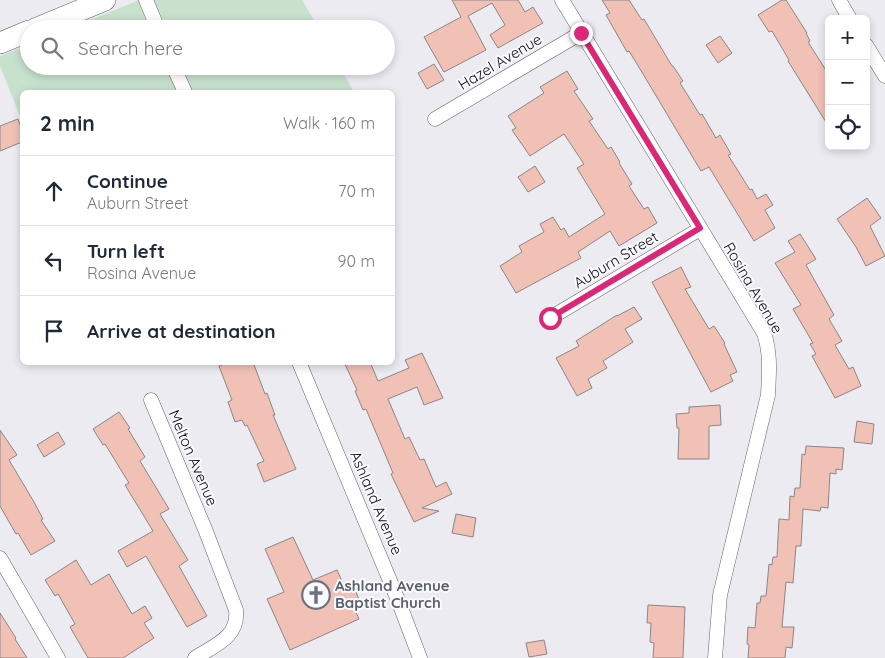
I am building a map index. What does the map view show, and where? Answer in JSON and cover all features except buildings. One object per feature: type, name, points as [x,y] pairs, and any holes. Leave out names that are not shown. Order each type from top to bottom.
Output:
[{"type":"main road","points":[[57,20],[105,0]]},
{"type":"main road","points":[[0,43],[20,35]]},
{"type":"street","points":[[146,0],[154,20]]},
{"type":"street","name":"Rosina Avenue","points":[[562,0],[764,333],[768,346],[770,364],[768,395],[720,595],[715,658]]},
{"type":"street","points":[[839,0],[848,15]]},
{"type":"street","name":"Hazel Avenue","points":[[436,119],[581,33]]},
{"type":"street","points":[[870,52],[885,76]]},
{"type":"street","points":[[177,75],[183,90]]},
{"type":"street","name":"Auburn Street","points":[[550,318],[700,228]]},
{"type":"street","name":"Ashland Avenue","points":[[300,365],[398,600],[420,658]]},
{"type":"street","name":"Melton Avenue","points":[[151,400],[205,529],[236,610],[237,620],[233,631],[195,658]]},
{"type":"street","points":[[0,558],[58,658]]},
{"type":"green space","points":[[139,0],[302,0],[314,20],[91,20]]},
{"type":"green space","points":[[20,48],[20,75],[344,75],[353,90],[20,90],[20,116],[0,66],[0,56]]},
{"type":"place","name":"Ashland Avenue Baptist Church","points":[[316,595]]},
{"type":"route","points":[[550,318],[700,228],[581,33]]}]
